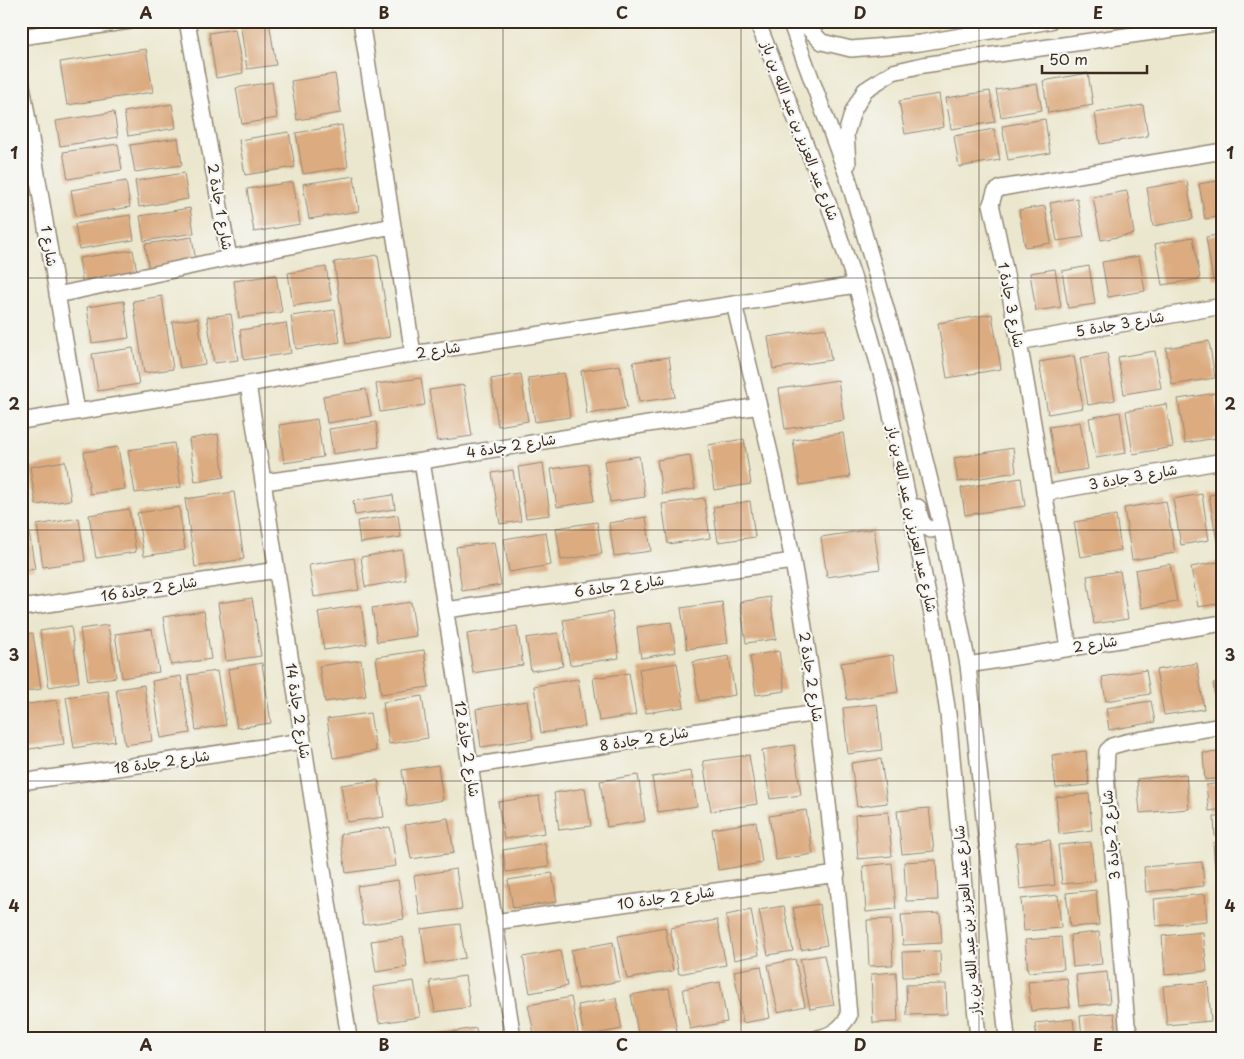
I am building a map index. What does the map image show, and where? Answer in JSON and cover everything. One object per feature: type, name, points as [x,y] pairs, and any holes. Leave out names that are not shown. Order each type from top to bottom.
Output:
[{"type":"street","points":[[21,37],[130,21]]},
{"type":"street","name":"شارع 1 جادة 2","points":[[187,21],[229,258],[393,226]]},
{"type":"street","points":[[361,21],[413,354]]},
{"type":"street","name":"شارع عبد العزيز بن عبد الله بن باز","points":[[757,21],[824,191],[856,285],[886,391],[936,634],[948,714],[978,1038]]},
{"type":"street","name":"شارع عبد العزيز بن عبد الله بن باز","points":[[790,21],[848,178],[896,343],[941,525],[954,602],[968,665],[1007,1038]]},
{"type":"street","points":[[801,21],[822,42],[851,48],[920,42],[1050,21]]},
{"type":"street","points":[[848,178],[846,134],[853,111],[864,90],[893,72],[922,65],[1188,24],[1223,22]]},
{"type":"street","points":[[920,42],[917,54],[922,65]]},
{"type":"street","name":"شارع 1","points":[[21,79],[76,412]]},
{"type":"street","name":"شارع 3 جادة 1","points":[[1069,648],[1018,342],[991,204],[995,192],[1001,188],[1223,150]]},
{"type":"street","points":[[57,295],[229,258]]},
{"type":"street","name":"شارع 2","points":[[21,421],[248,384],[413,354],[856,285]]},
{"type":"street","name":"شارع 2 جادة 2","points":[[734,304],[759,406],[793,561],[817,713],[837,874],[850,1016],[839,1030],[826,1037],[818,1038]]},
{"type":"street","name":"شارع 3 جادة 5","points":[[1018,342],[1223,306]]},
{"type":"street","name":"شارع 2 جادة 14","points":[[248,384],[349,1038]]},
{"type":"street","name":"شارع 2 جادة 4","points":[[263,482],[422,460],[759,406]]},
{"type":"street","points":[[899,457],[909,470],[915,488],[921,519],[926,528],[931,530],[941,525]]},
{"type":"street","name":"شارع 2 جادة 12","points":[[422,460],[513,1038]]},
{"type":"street","name":"شارع 3 جادة 3","points":[[1044,493],[1223,461]]},
{"type":"street","points":[[921,560],[928,556],[936,556],[940,561],[948,591],[954,602]]},
{"type":"street","name":"شارع 2 جادة 6","points":[[446,610],[793,561]]},
{"type":"street","name":"شارع 2 جادة 16","points":[[21,608],[276,570]]},
{"type":"street","name":"شارع 2","points":[[968,665],[1223,623]]},
{"type":"street","name":"شارع 2 جادة 8","points":[[470,766],[817,713]]},
{"type":"street","name":"شارع 2 جادة 3","points":[[1132,1038],[1127,1025],[1126,1015],[1106,774],[1107,751],[1112,746],[1126,742],[1223,726]]},
{"type":"street","name":"شارع 2 جادة 18","points":[[21,782],[303,742]]},
{"type":"street","name":"شارع 2 جادة 10","points":[[494,922],[837,874]]},
{"type":"building","points":[[269,21],[276,65],[247,69],[240,22]]},
{"type":"building","points":[[235,29],[243,73],[216,78],[209,33]]},
{"type":"building","points":[[146,49],[153,92],[67,105],[60,62]]},
{"type":"building","points":[[1088,73],[1093,105],[1048,113],[1043,81]]},
{"type":"building","points":[[335,74],[341,113],[297,120],[291,81]]},
{"type":"building","points":[[272,82],[277,118],[242,124],[236,88]]},
{"type":"building","points":[[1037,84],[1042,110],[1001,117],[996,90]]},
{"type":"building","points":[[990,91],[995,122],[951,129],[946,98]]},
{"type":"building","points":[[939,94],[944,127],[905,134],[899,101]]},
{"type":"building","points":[[172,104],[176,128],[128,136],[124,112]]},
{"type":"building","points":[[1143,105],[1148,136],[1100,144],[1095,113]]},
{"type":"building","points":[[114,112],[118,137],[60,146],[56,121]]},
{"type":"building","points":[[1045,119],[1050,153],[1008,160],[1002,126]]},
{"type":"building","points":[[342,125],[348,167],[303,174],[296,133]]},
{"type":"building","points":[[994,129],[1000,160],[959,167],[954,136]]},
{"type":"building","points":[[289,132],[295,167],[245,175],[239,140]]},
{"type":"building","points":[[178,138],[182,165],[135,172],[130,145]]},
{"type":"building","points":[[118,144],[122,170],[68,179],[63,152]]},
{"type":"building","points":[[184,173],[188,199],[139,207],[135,181]]},
{"type":"building","points":[[354,176],[359,211],[309,219],[303,184]]},
{"type":"building","points":[[1223,180],[1223,216],[1205,219],[1199,184]]},
{"type":"building","points":[[126,181],[130,207],[76,216],[71,190]]},
{"type":"building","points":[[1187,181],[1193,219],[1153,226],[1147,188]]},
{"type":"building","points":[[293,182],[300,224],[254,232],[247,189]]},
{"type":"building","points":[[1127,191],[1134,234],[1101,240],[1093,197]]},
{"type":"building","points":[[1077,198],[1084,237],[1057,241],[1050,203]]},
{"type":"building","points":[[1045,206],[1051,243],[1025,247],[1019,210]]},
{"type":"building","points":[[190,208],[194,233],[144,241],[140,216]]},
{"type":"building","points":[[130,215],[134,240],[79,249],[75,224]]},
{"type":"building","points":[[1223,234],[1223,278],[1213,280],[1206,237]]},
{"type":"building","points":[[192,237],[196,263],[149,271],[145,244]]},
{"type":"building","points":[[1193,237],[1200,279],[1162,285],[1155,244]]},
{"type":"building","points":[[133,250],[138,277],[83,286],[79,258]]},
{"type":"building","points":[[378,255],[390,337],[346,344],[334,262]]},
{"type":"building","points":[[1139,256],[1145,291],[1108,297],[1102,262]]},
{"type":"building","points":[[1089,266],[1095,304],[1068,308],[1062,271]]},
{"type":"building","points":[[326,267],[332,300],[293,306],[288,273]]},
{"type":"building","points":[[1055,269],[1061,307],[1036,311],[1030,273]]},
{"type":"building","points":[[276,275],[282,312],[239,318],[234,281]]},
{"type":"building","points":[[162,296],[173,369],[144,373],[133,301]]},
{"type":"building","points":[[124,301],[129,338],[92,343],[87,307]]},
{"type":"building","points":[[335,310],[340,342],[296,349],[291,316]]},
{"type":"building","points":[[231,314],[238,360],[214,363],[207,317]]},
{"type":"building","points":[[992,314],[1001,369],[947,378],[938,323]]},
{"type":"building","points":[[198,318],[205,364],[180,368],[172,322]]},
{"type":"building","points":[[286,323],[291,353],[244,360],[240,330]]},
{"type":"building","points":[[826,328],[831,360],[773,369],[768,337]]},
{"type":"building","points":[[1223,336],[1223,355],[1222,355],[1219,337]]},
{"type":"building","points":[[1209,341],[1215,378],[1172,385],[1166,348]]},
{"type":"building","points":[[133,348],[139,384],[98,391],[92,354]]},
{"type":"building","points":[[1155,351],[1161,388],[1124,394],[1118,357]]},
{"type":"building","points":[[1107,353],[1115,400],[1088,405],[1080,358]]},
{"type":"building","points":[[1074,356],[1083,408],[1048,414],[1039,362]]},
{"type":"building","points":[[669,357],[675,397],[639,402],[633,362]]},
{"type":"building","points":[[620,365],[627,408],[587,414],[581,371]]},
{"type":"building","points":[[564,373],[570,417],[535,422],[528,378]]},
{"type":"building","points":[[521,374],[528,421],[498,426],[491,379]]},
{"type":"building","points":[[421,378],[425,405],[380,412],[376,384]]},
{"type":"building","points":[[838,380],[844,420],[785,429],[779,389]]},
{"type":"building","points":[[464,385],[472,436],[437,441],[429,390]]},
{"type":"building","points":[[366,389],[371,416],[327,423],[323,396]]},
{"type":"building","points":[[1216,393],[1223,437],[1185,443],[1178,399]]},
{"type":"building","points":[[1166,404],[1173,447],[1133,454],[1126,411]]},
{"type":"building","points":[[1120,412],[1126,453],[1096,458],[1089,418]]},
{"type":"building","points":[[317,419],[323,457],[284,463],[279,425]]},
{"type":"building","points":[[376,422],[379,447],[333,454],[329,429]]},
{"type":"building","points":[[1080,422],[1088,469],[1057,474],[1049,427]]},
{"type":"building","points":[[843,433],[850,477],[800,485],[793,440]]},
{"type":"building","points":[[218,434],[224,477],[195,482],[189,439]]},
{"type":"building","points":[[744,439],[751,484],[714,490],[708,445]]},
{"type":"building","points":[[174,443],[181,487],[135,493],[128,450]]},
{"type":"building","points":[[118,447],[125,489],[90,494],[84,452]]},
{"type":"building","points":[[1013,448],[1016,472],[958,482],[954,458]]},
{"type":"building","points":[[690,455],[695,489],[662,494],[657,460]]},
{"type":"building","points":[[639,456],[645,497],[610,502],[604,461]]},
{"type":"building","points":[[65,461],[71,500],[36,505],[30,467]]},
{"type":"building","points":[[543,463],[550,515],[526,518],[518,467]]},
{"type":"building","points":[[588,464],[594,501],[557,507],[551,469]]},
{"type":"building","points":[[513,470],[521,521],[500,524],[492,473]]},
{"type":"building","points":[[1021,478],[1025,506],[965,515],[961,488]]},
{"type":"building","points":[[234,492],[244,559],[195,567],[185,499]]},
{"type":"building","points":[[1223,493],[1223,541],[1217,542],[1209,495]]},
{"type":"building","points":[[1202,494],[1209,540],[1181,545],[1173,499]]},
{"type":"building","points":[[393,495],[395,509],[355,515],[353,501]]},
{"type":"building","points":[[704,498],[710,538],[668,544],[662,504]]},
{"type":"building","points":[[750,501],[755,537],[718,542],[713,507]]},
{"type":"building","points":[[1166,501],[1175,553],[1132,560],[1124,508]]},
{"type":"building","points":[[179,507],[185,550],[144,556],[137,513]]},
{"type":"building","points":[[129,509],[136,552],[96,558],[89,515]]},
{"type":"building","points":[[398,515],[401,537],[360,543],[357,521]]},
{"type":"building","points":[[1116,515],[1121,550],[1080,557],[1074,522]]},
{"type":"building","points":[[646,517],[651,551],[614,556],[609,523]]},
{"type":"building","points":[[79,518],[85,561],[43,567],[37,525]]},
{"type":"building","points":[[597,522],[602,554],[561,560],[556,528]]},
{"type":"building","points":[[28,526],[35,569],[21,571],[21,527]]},
{"type":"building","points":[[874,529],[880,569],[827,577],[821,537]]},
{"type":"building","points":[[546,532],[551,565],[509,572],[504,539]]},
{"type":"building","points":[[494,542],[501,585],[462,591],[456,547]]},
{"type":"building","points":[[402,550],[406,580],[365,587],[361,557]]},
{"type":"building","points":[[354,558],[359,590],[314,597],[309,565]]},
{"type":"building","points":[[1223,561],[1223,603],[1198,607],[1191,567]]},
{"type":"building","points":[[1170,564],[1177,602],[1141,608],[1135,570]]},
{"type":"building","points":[[1120,571],[1128,619],[1094,624],[1087,576]]},
{"type":"building","points":[[770,597],[776,639],[746,643],[740,602]]},
{"type":"building","points":[[252,598],[261,656],[226,661],[218,603]]},
{"type":"building","points":[[411,602],[416,636],[377,642],[372,608]]},
{"type":"building","points":[[722,602],[728,643],[687,649],[681,608]]},
{"type":"building","points":[[361,605],[367,644],[324,650],[318,612]]},
{"type":"building","points":[[204,611],[211,659],[171,665],[163,617]]},
{"type":"building","points":[[612,612],[619,658],[570,665],[563,620]]},
{"type":"building","points":[[671,622],[676,652],[641,658],[637,627]]},
{"type":"building","points":[[108,625],[116,677],[88,681],[80,629]]},
{"type":"building","points":[[71,626],[79,682],[49,687],[40,631]]},
{"type":"building","points":[[517,626],[523,665],[473,673],[467,634]]},
{"type":"building","points":[[152,629],[159,672],[122,678],[115,634]]},
{"type":"building","points":[[33,633],[41,689],[21,692],[21,634]]},
{"type":"building","points":[[558,633],[563,666],[531,671],[526,638]]},
{"type":"building","points":[[424,650],[429,687],[381,694],[376,657]]},
{"type":"building","points":[[779,651],[785,691],[756,695],[750,656]]},
{"type":"building","points":[[893,655],[898,692],[847,700],[841,663]]},
{"type":"building","points":[[729,656],[735,695],[699,701],[693,662]]},
{"type":"building","points":[[361,660],[366,696],[325,702],[319,666]]},
{"type":"building","points":[[262,663],[271,723],[237,728],[228,669]]},
{"type":"building","points":[[677,663],[684,707],[646,713],[639,669]]},
{"type":"building","points":[[1197,663],[1204,709],[1164,715],[1156,670]]},
{"type":"building","points":[[1146,670],[1150,694],[1106,701],[1102,677]]},
{"type":"building","points":[[217,671],[226,725],[196,730],[188,675]]},
{"type":"building","points":[[629,673],[636,715],[599,721],[593,678]]},
{"type":"building","points":[[181,676],[190,733],[161,738],[152,681]]},
{"type":"building","points":[[578,679],[585,727],[541,733],[534,686]]},
{"type":"building","points":[[1223,682],[1223,707],[1217,708],[1213,683]]},
{"type":"building","points":[[144,685],[152,741],[125,745],[116,689]]},
{"type":"building","points":[[108,691],[115,741],[74,748],[66,697]]},
{"type":"building","points":[[422,696],[428,738],[389,744],[383,702]]},
{"type":"building","points":[[57,700],[64,744],[23,750],[21,705]]},
{"type":"building","points":[[527,701],[533,739],[481,747],[476,709]]},
{"type":"building","points":[[1151,701],[1155,722],[1109,730],[1106,708]]},
{"type":"building","points":[[877,704],[882,750],[848,754],[843,708]]},
{"type":"building","points":[[370,713],[376,751],[333,758],[327,719]]},
{"type":"building","points":[[794,745],[801,795],[770,799],[762,750]]},
{"type":"building","points":[[1086,751],[1089,785],[1056,788],[1052,755]]},
{"type":"building","points":[[1223,752],[1223,778],[1205,780],[1203,753]]},
{"type":"building","points":[[749,755],[757,804],[711,811],[703,761]]},
{"type":"building","points":[[881,759],[887,803],[857,807],[851,763]]},
{"type":"building","points":[[438,765],[443,800],[407,806],[402,770]]},
{"type":"building","points":[[691,771],[697,806],[658,812],[652,777]]},
{"type":"building","points":[[1186,774],[1189,809],[1140,813],[1137,779]]},
{"type":"building","points":[[638,775],[645,821],[607,827],[600,781]]},
{"type":"building","points":[[378,780],[384,817],[347,822],[341,785]]},
{"type":"building","points":[[1223,783],[1223,809],[1209,811],[1206,785]]},
{"type":"building","points":[[585,788],[591,826],[559,830],[554,793]]},
{"type":"building","points":[[1089,794],[1092,830],[1059,834],[1056,797]]},
{"type":"building","points":[[539,796],[545,833],[504,839],[498,802]]},
{"type":"building","points":[[929,808],[934,851],[902,854],[897,811]]},
{"type":"building","points":[[806,810],[813,854],[776,860],[769,816]]},
{"type":"building","points":[[888,812],[892,856],[858,859],[855,815]]},
{"type":"building","points":[[1214,817],[1223,817],[1223,836],[1215,837]]},
{"type":"building","points":[[448,818],[454,853],[411,859],[405,825]]},
{"type":"building","points":[[756,822],[762,863],[718,870],[712,829]]},
{"type":"building","points":[[390,827],[396,866],[346,873],[340,834]]},
{"type":"building","points":[[1050,840],[1055,885],[1020,889],[1016,843]]},
{"type":"building","points":[[1091,842],[1095,881],[1062,884],[1058,845]]},
{"type":"building","points":[[1223,842],[1223,867],[1215,867],[1213,843]]},
{"type":"building","points":[[545,843],[549,866],[506,872],[503,850]]},
{"type":"building","points":[[936,860],[938,900],[906,901],[904,862]]},
{"type":"building","points":[[1202,862],[1204,886],[1146,892],[1144,867]]},
{"type":"building","points":[[892,863],[896,909],[866,912],[863,866]]},
{"type":"building","points":[[456,869],[462,909],[420,915],[414,876]]},
{"type":"building","points":[[552,873],[557,902],[513,908],[508,880]]},
{"type":"building","points":[[398,880],[404,919],[363,925],[357,886]]},
{"type":"building","points":[[1223,882],[1223,901],[1221,901],[1220,883]]},
{"type":"building","points":[[1096,890],[1099,925],[1070,927],[1066,893]]},
{"type":"building","points":[[1205,894],[1207,921],[1156,926],[1154,899]]},
{"type":"building","points":[[1058,895],[1061,928],[1024,931],[1021,899]]},
{"type":"building","points":[[819,904],[827,945],[801,950],[793,908]]},
{"type":"building","points":[[784,906],[793,951],[768,955],[759,910]]},
{"type":"building","points":[[751,910],[759,955],[734,960],[726,915]]},
{"type":"building","points":[[940,913],[942,943],[903,945],[901,915]]},
{"type":"building","points":[[891,919],[893,965],[869,966],[867,920]]},
{"type":"building","points":[[717,920],[726,965],[679,974],[670,928]]},
{"type":"building","points":[[460,924],[465,958],[426,964],[421,929]]},
{"type":"building","points":[[665,927],[673,971],[627,979],[618,936]]},
{"type":"building","points":[[1220,927],[1223,927],[1223,945],[1221,945]]},
{"type":"building","points":[[1099,932],[1102,964],[1073,967],[1070,935]]},
{"type":"building","points":[[1203,932],[1207,971],[1165,975],[1162,936]]},
{"type":"building","points":[[403,937],[407,967],[376,972],[371,941]]},
{"type":"building","points":[[1061,937],[1064,969],[1028,972],[1025,940]]},
{"type":"building","points":[[613,942],[620,981],[578,989],[571,950]]},
{"type":"building","points":[[560,950],[567,986],[530,993],[523,957]]},
{"type":"building","points":[[940,951],[941,976],[903,977],[902,952]]},
{"type":"building","points":[[824,955],[834,1005],[810,1009],[800,959]]},
{"type":"building","points":[[795,959],[805,1006],[778,1012],[768,965]]},
{"type":"building","points":[[761,966],[770,1018],[743,1023],[734,971]]},
{"type":"building","points":[[896,972],[898,1022],[873,1023],[871,974]]},
{"type":"building","points":[[1107,972],[1110,1003],[1079,1006],[1076,975]]},
{"type":"building","points":[[465,976],[470,1007],[435,1012],[430,981]]},
{"type":"building","points":[[1067,978],[1070,1007],[1031,1011],[1028,982]]},
{"type":"building","points":[[414,981],[420,1017],[379,1023],[373,987]]},
{"type":"building","points":[[720,982],[727,1022],[690,1029],[683,989]]},
{"type":"building","points":[[1208,982],[1211,1021],[1167,1025],[1163,986]]},
{"type":"building","points":[[946,984],[947,1014],[907,1015],[906,985]]},
{"type":"building","points":[[669,988],[677,1031],[639,1038],[631,995]]},
{"type":"building","points":[[571,997],[579,1038],[535,1038],[528,1005]]},
{"type":"building","points":[[616,998],[622,1029],[584,1036],[578,1005]]},
{"type":"building","points":[[1114,1013],[1116,1038],[1082,1038],[1080,1016]]},
{"type":"building","points":[[1073,1019],[1075,1038],[1036,1038],[1035,1023]]},
{"type":"building","points":[[476,1028],[477,1038],[438,1038],[437,1034]]},
{"type":"building","points":[[425,1033],[426,1038],[399,1038],[399,1037]]}]
